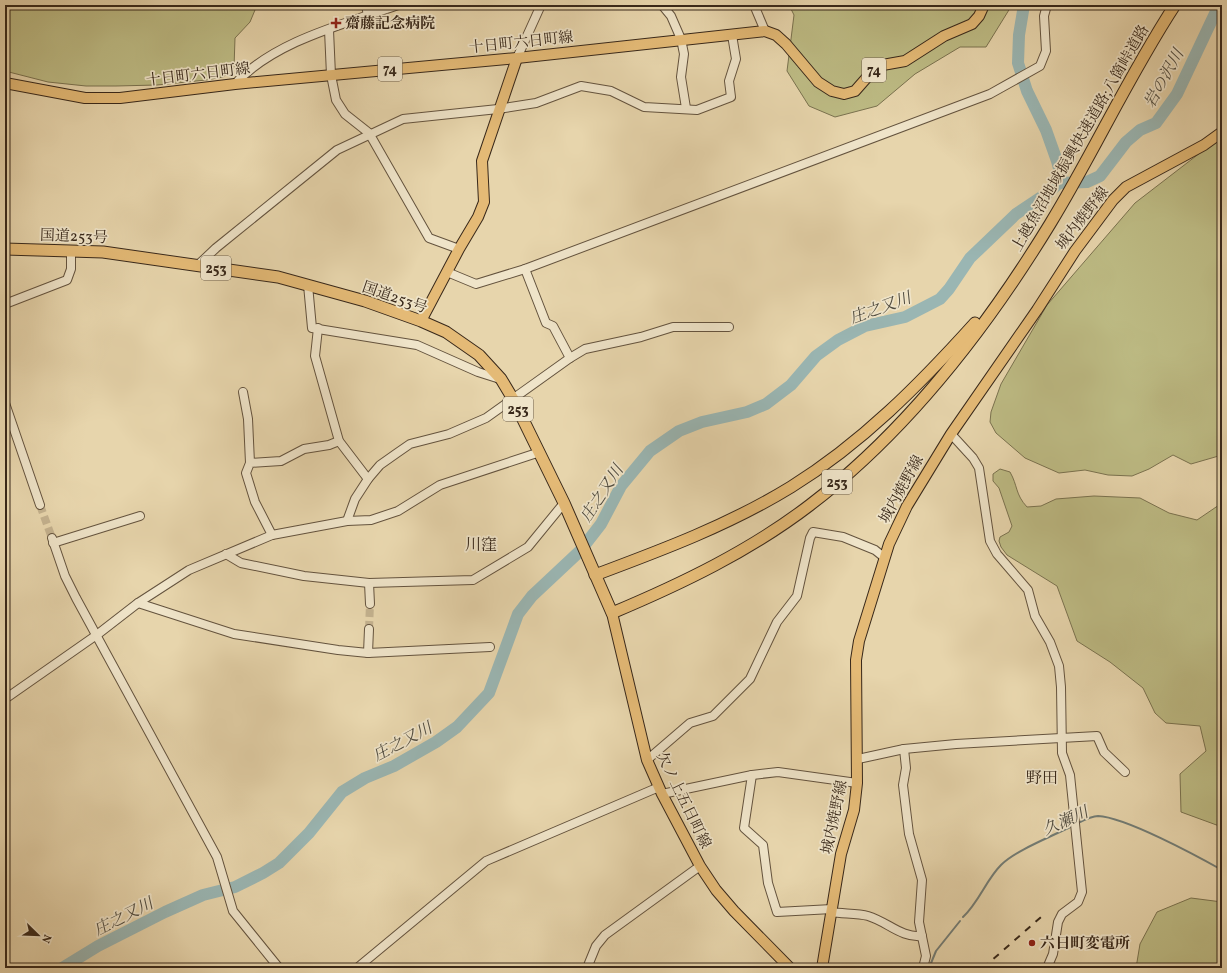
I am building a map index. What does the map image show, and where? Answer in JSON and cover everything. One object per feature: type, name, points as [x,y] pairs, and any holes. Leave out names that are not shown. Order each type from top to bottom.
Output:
[{"type":"highway","name":"上越魚沼地域振興快速道路;八箇峠道路","points":[[1009,285],[1035,248],[1066,198],[1088,156],[1175,5]]},
{"type":"highway","name":"国道253号","points":[[5,249],[71,250],[118,253],[278,278],[365,301],[421,321],[446,332],[479,356],[501,380],[514,399],[564,503],[612,613]]},
{"type":"highway","name":"253","points":[[595,575],[716,527],[785,490],[821,466],[858,439],[924,379],[1009,285]]},
{"type":"highway","name":"253","points":[[612,613],[702,573],[771,532],[810,505],[876,448],[925,396],[988,318],[1009,285]]},
{"type":"main road","name":"74","points":[[765,31],[776,35],[786,44],[818,82],[832,91],[844,94],[855,91],[877,66],[904,61],[944,36],[972,24],[979,16],[984,5]]},
{"type":"main road","name":"十日町六日町線","points":[[5,83],[85,98],[120,98],[235,84],[517,58],[765,31]]},
{"type":"main road","points":[[421,321],[459,249],[478,217],[484,202],[482,161],[498,109],[517,58]]},
{"type":"main road","name":"城内焼野線","points":[[822,968],[841,854],[854,810],[858,759],[856,660],[859,641],[896,527],[907,506],[951,434],[1037,310],[1066,263],[1113,200],[1126,187],[1199,148],[1222,132]]},
{"type":"main road","name":"欠ノ上五日町線","points":[[612,613],[647,760],[660,790],[700,866],[734,911],[790,968]]},
{"type":"street","points":[[366,5],[368,16]]},
{"type":"street","points":[[235,84],[247,71],[297,41],[398,5]]},
{"type":"street","points":[[517,58],[541,5]]},
{"type":"street","points":[[662,5],[671,16],[681,40],[684,54],[680,77],[686,108]]},
{"type":"street","points":[[754,5],[765,31]]},
{"type":"street","points":[[447,272],[476,284],[525,269],[990,94],[1040,66],[1046,51],[1044,16],[1047,5]]},
{"type":"street","points":[[328,30],[331,75],[336,100],[345,114],[369,133],[428,238],[459,249]]},
{"type":"street","points":[[198,265],[216,248],[337,150],[369,133],[403,119],[498,109],[536,103],[581,86],[611,91],[644,108],[686,108],[697,110],[731,97],[729,80],[736,59],[732,35]]},
{"type":"street","points":[[5,304],[67,280],[70,269],[71,250]]},
{"type":"street","points":[[525,269],[546,323],[553,326],[570,358]]},
{"type":"street","points":[[308,285],[312,328],[417,345],[478,372],[501,380]]},
{"type":"street","points":[[347,521],[355,498],[380,465],[410,444],[450,434],[486,418],[585,349],[641,337],[673,327],[729,327]]},
{"type":"street","points":[[318,328],[315,356],[339,441],[368,479]]},
{"type":"street","points":[[243,392],[248,418],[250,463],[246,473],[255,502],[272,535]]},
{"type":"street","points":[[5,403],[40,505]]},
{"type":"street","points":[[951,434],[973,458],[979,468],[990,541],[997,554],[1028,590],[1035,616],[1050,642],[1059,666],[1063,739],[1062,753],[1070,776],[1082,892],[1078,902],[1062,914],[1058,922],[1053,954],[1047,968]]},
{"type":"street","points":[[250,463],[281,461],[304,449],[329,445],[339,441]]},
{"type":"street","points":[[5,699],[98,634],[138,602],[189,570],[272,535],[347,521],[371,520],[398,511],[440,485],[540,452]]},
{"type":"street","points":[[226,554],[241,564],[304,576],[370,582],[473,580],[528,546],[564,503]]},
{"type":"street","points":[[140,516],[52,541],[65,576],[98,634],[217,857],[233,911],[279,968]]},
{"type":"street","points":[[647,760],[690,723],[713,716],[750,680],[777,622],[797,596],[810,538],[813,532],[843,537],[875,550],[885,558]]},
{"type":"street","points":[[370,582],[370,604]]},
{"type":"street","points":[[138,602],[234,634],[338,650],[368,653],[490,647]]},
{"type":"street","points":[[368,653],[369,629]]},
{"type":"street","points":[[858,759],[904,749],[956,744],[1097,736],[1104,752],[1125,772]]},
{"type":"street","points":[[904,749],[906,768],[903,785],[909,834],[922,880],[919,922],[926,956],[923,968]]},
{"type":"street","points":[[357,968],[486,861],[660,790],[778,772],[857,783]]},
{"type":"street","points":[[752,775],[744,828],[763,845],[768,883],[776,912],[832,911],[867,916],[886,922],[898,932],[916,937],[922,936]]},
{"type":"street","points":[[587,968],[596,946],[605,935],[700,866]]},
{"type":"shaded area","points":[[5,5],[253,5],[255,10],[250,22],[235,38],[234,68],[223,77],[157,85],[86,86],[48,82],[5,71]]},
{"type":"shaded area","points":[[789,5],[1012,5],[986,47],[960,47],[915,74],[877,106],[835,117],[809,106],[787,71],[794,15]]},
{"type":"shaded area","points":[[1222,136],[1222,455],[1191,464],[1173,455],[1149,469],[1132,476],[1108,475],[1085,470],[1059,473],[1025,458],[996,433],[990,422],[991,412],[1001,384],[1047,305],[1135,203]]},
{"type":"shaded area","points":[[1000,469],[1010,472],[1018,494],[1027,507],[1041,506],[1056,499],[1094,496],[1140,498],[1169,513],[1197,520],[1222,503],[1222,827],[1181,812],[1180,774],[1206,751],[1200,726],[1166,723],[1155,713],[1143,688],[1110,662],[1077,641],[1057,586],[1007,555],[1001,547],[999,541],[1000,537],[1009,532],[1012,526],[999,488],[993,481],[993,474]]},
{"type":"shaded area","points":[[1191,898],[1222,902],[1222,968],[1136,968],[1140,944],[1157,912]]},
{"type":"waterway","name":"庄之又川","points":[[62,968],[98,946],[165,912],[203,895],[235,887],[263,873],[279,863],[309,833],[342,792],[365,778],[394,766],[436,742],[457,727],[489,693],[518,614],[532,596],[580,551],[601,524],[621,486],[650,451],[679,431],[702,422],[747,412],[766,404],[791,385],[816,356],[838,340],[865,326],[905,317],[940,299],[949,289],[970,258],[1016,214],[1049,192],[1059,183],[1061,176],[1057,161],[1046,130],[1027,91],[1018,63],[1019,35],[1024,5]]},
{"type":"waterway","name":"岩の沢川","points":[[1059,183],[1087,182],[1100,176],[1126,142],[1140,130],[1156,123],[1177,94],[1219,5]]},
{"type":"waterway","name":"久瀬川","points":[[1078,823],[1091,817],[1098,816],[1110,818],[1161,838],[1222,870]]},
{"type":"waterway","name":"久瀬川","points":[[963,917],[974,905],[991,877],[1008,859],[1072,826]]},
{"type":"waterway","name":"久瀬川","points":[[929,968],[936,951],[960,921]]},
{"type":"tunnel","points":[[40,505],[52,538]]},
{"type":"tunnel","points":[[369,629],[370,604]]},
{"type":"railway","points":[[983,968],[1041,917]]},
{"type":"place","name":"齋藤記念病院","points":[[336,23]]},
{"type":"place","name":"六日町変電所","points":[[1032,943]]},
{"type":"district","name":"川窪","points":[[481,544]]},
{"type":"district","name":"野田","points":[[1042,777]]}]
